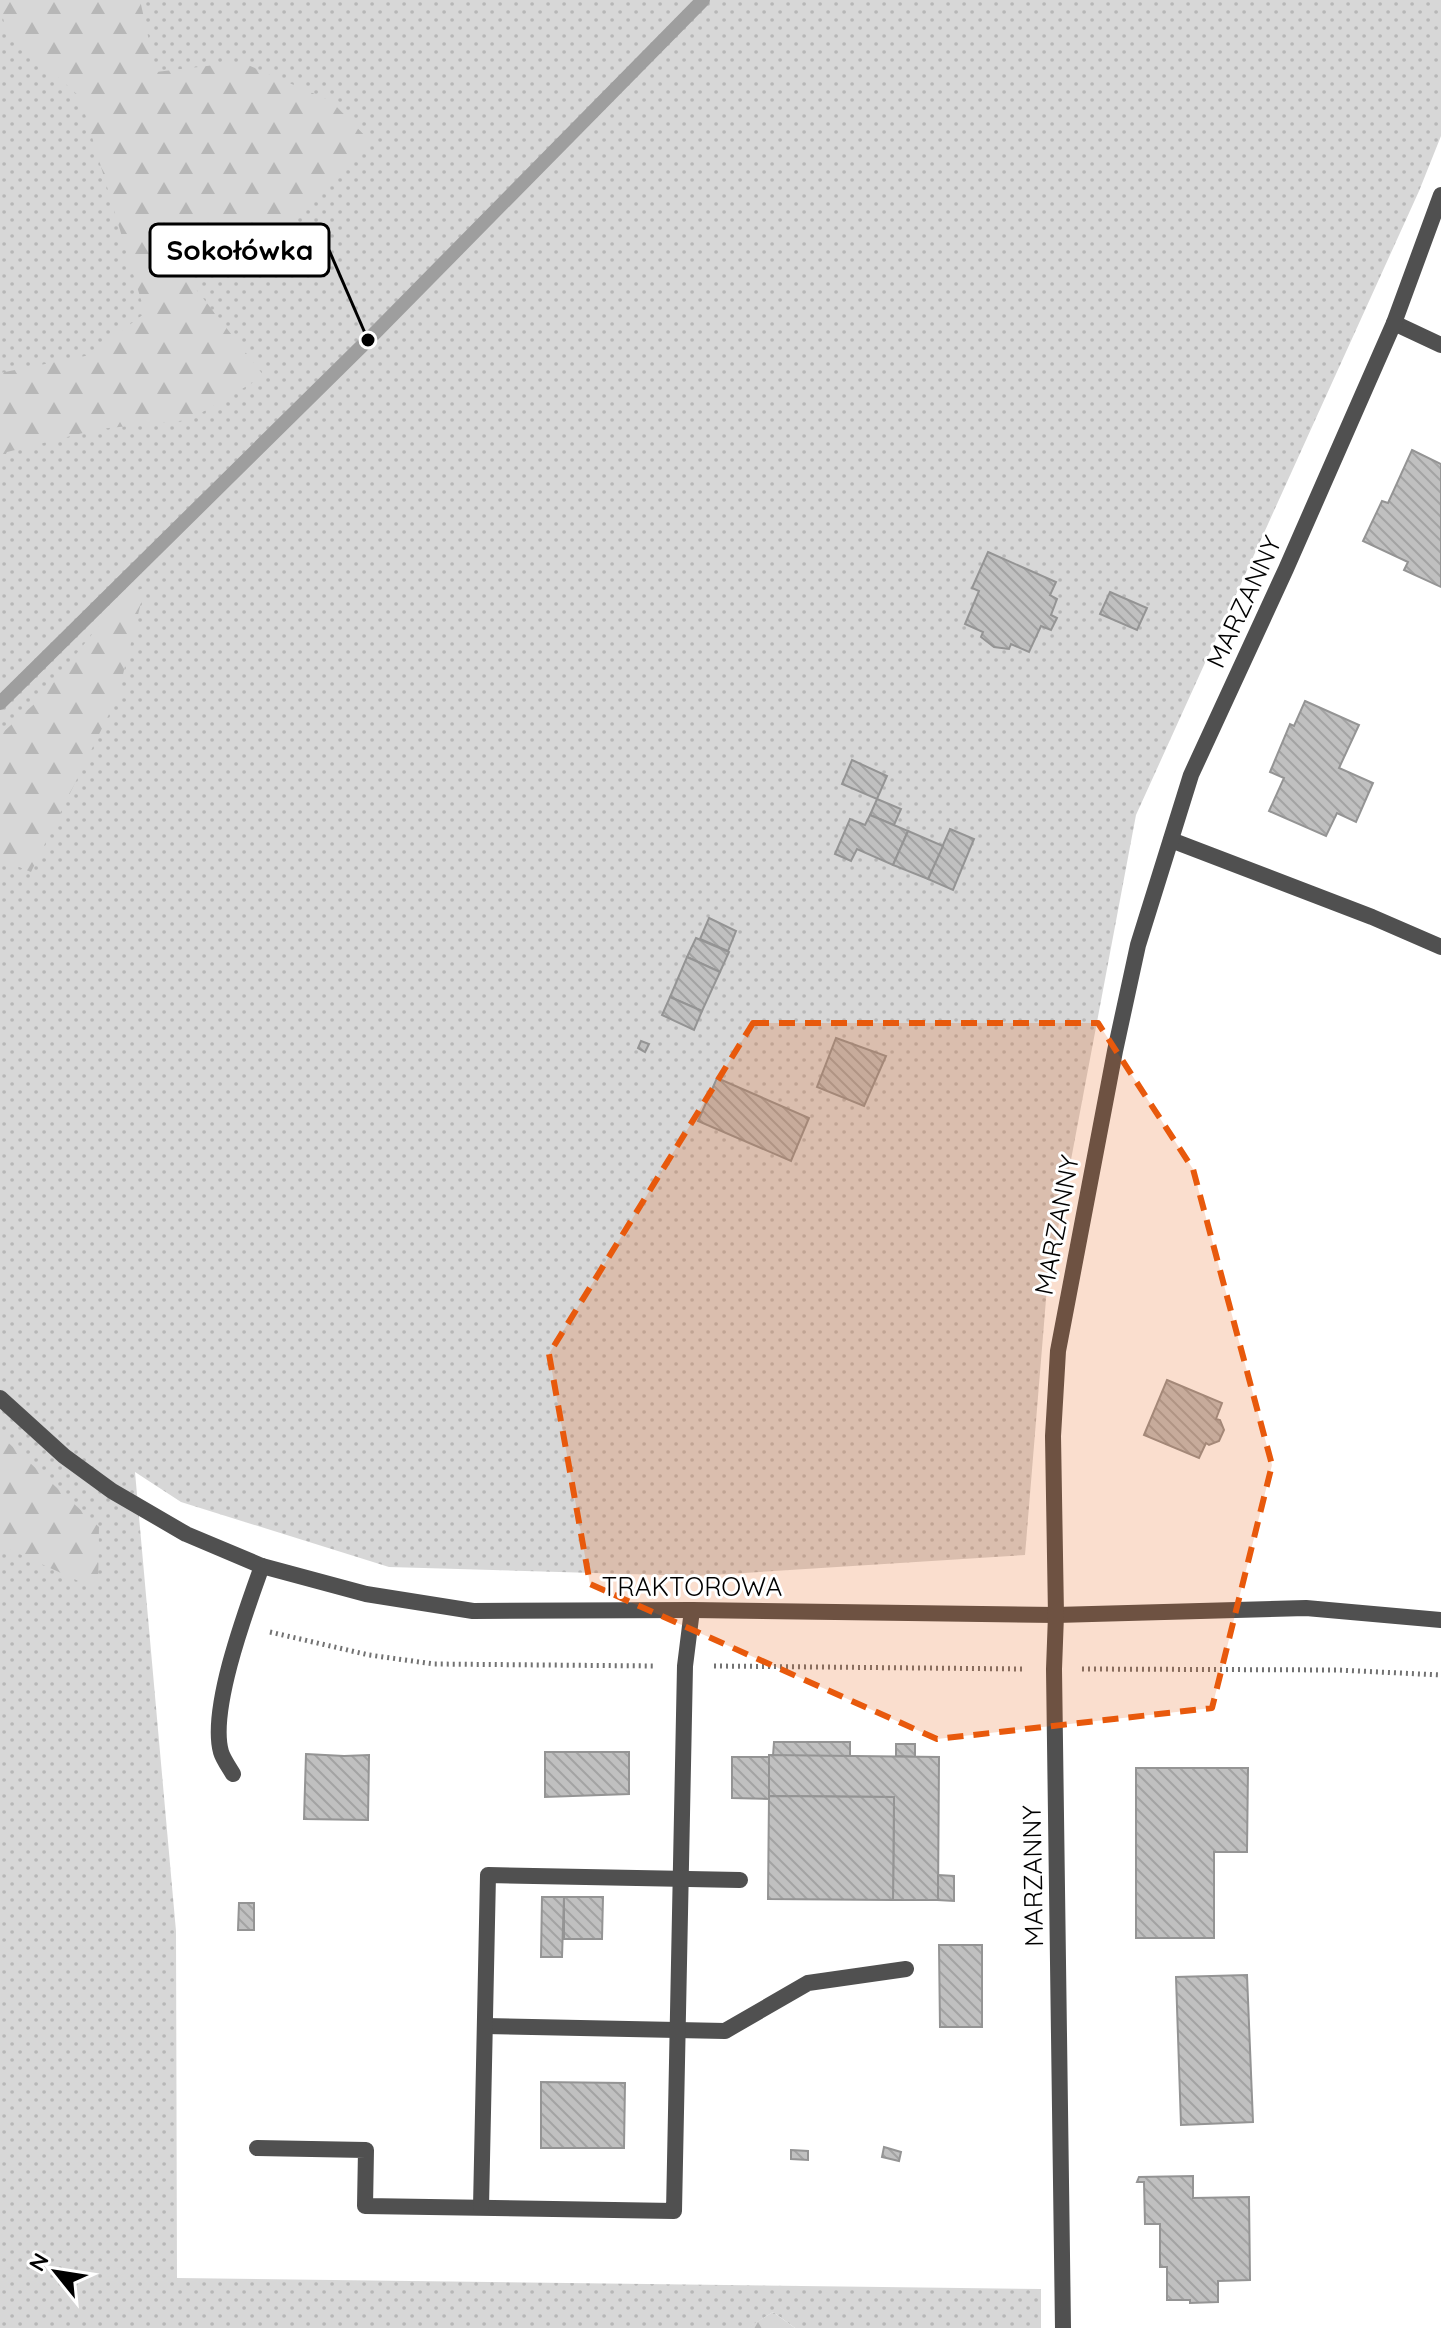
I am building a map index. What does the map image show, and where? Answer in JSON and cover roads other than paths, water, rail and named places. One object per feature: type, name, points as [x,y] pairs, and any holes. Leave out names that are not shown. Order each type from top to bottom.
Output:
[{"type":"street","name":"MARZANNY","points":[[1063,2328],[1054,1669],[1053,1436],[1058,1351],[1134,960],[1191,775],[1394,323],[1441,195]]},
{"type":"street","points":[[1394,323],[1441,345]]},
{"type":"street","points":[[1171,840],[1372,917],[1441,947]]},
{"type":"street","name":"TRAKTOROWA","points":[[0,1398],[64,1456],[112,1491],[186,1534],[262,1566],[366,1594],[473,1611],[692,1610],[1056,1615],[1306,1608],[1441,1620]]},
{"type":"street","points":[[233,1774],[221,1752],[220,1724],[227,1676],[262,1566]]},
{"type":"street","points":[[257,2148],[366,2150],[365,2206],[674,2211],[685,1666],[692,1610]]},
{"type":"street","points":[[481,2207],[488,1875],[740,1880]]},
{"type":"street","points":[[485,2026],[725,2031],[808,1983],[906,1969]]},
{"type":"waterway","points":[[0,703],[368,340],[703,0]]},
{"type":"place","name":"Sokołówka","points":[[368,340]]}]
